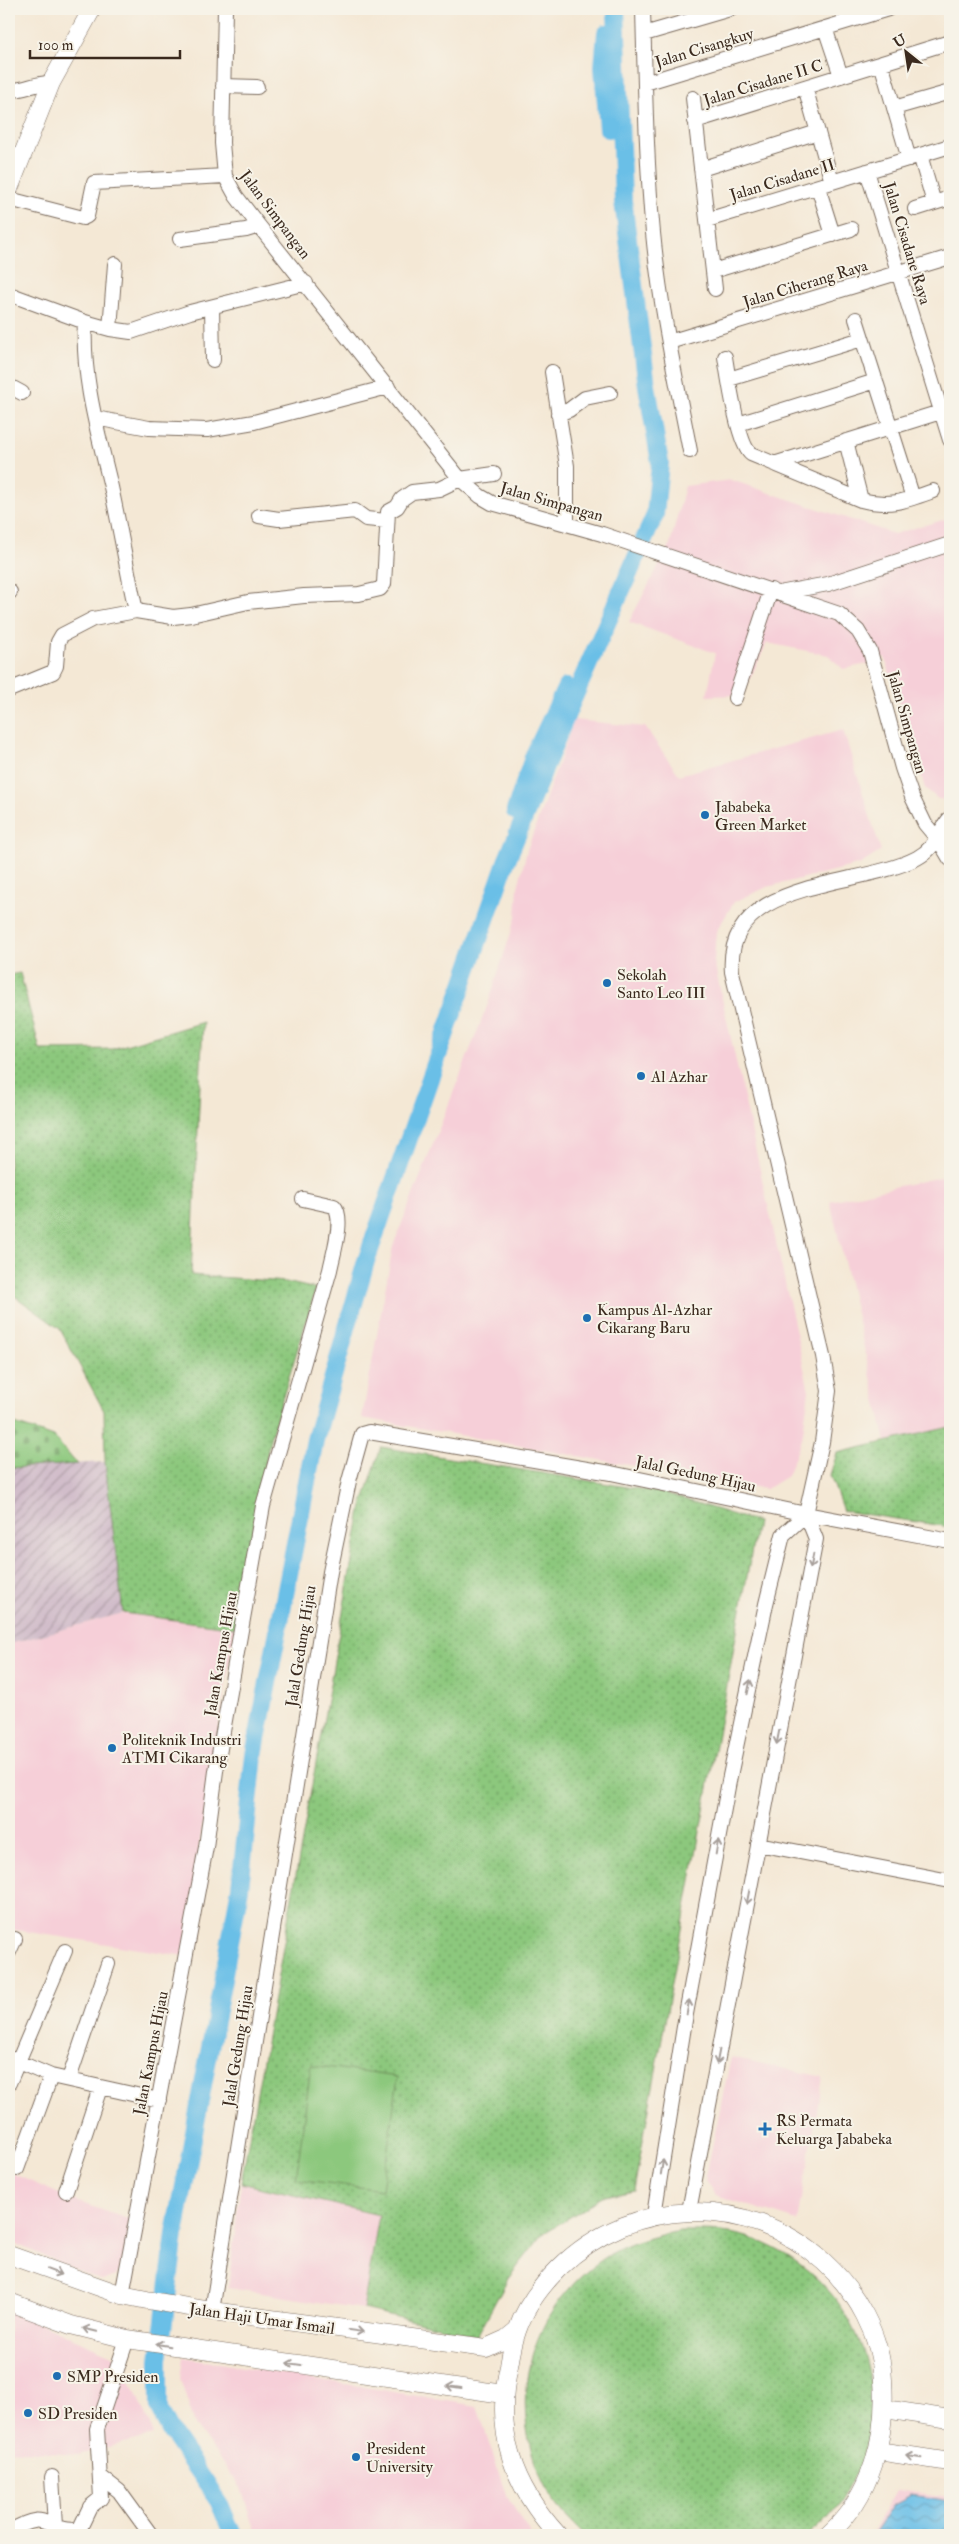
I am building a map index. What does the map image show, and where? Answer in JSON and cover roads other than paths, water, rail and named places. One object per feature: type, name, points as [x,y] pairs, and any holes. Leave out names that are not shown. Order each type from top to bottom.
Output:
[{"type":"main road","points":[[9,189],[13,167],[51,83],[92,9]]},
{"type":"main road","points":[[558,2535],[538,2512],[517,2476],[505,2436],[503,2394],[517,2330],[540,2290],[571,2256],[597,2238],[624,2224],[654,2215],[689,2211],[727,2214],[749,2219],[777,2229],[809,2248],[836,2273],[858,2303],[874,2336],[883,2372],[885,2408],[878,2451],[862,2492],[836,2528],[828,2535]]},
{"type":"main road","name":"Jalan Haji Umar Ismail","points":[[9,2255],[122,2295],[208,2311],[486,2348],[506,2339],[517,2330]]},
{"type":"main road","points":[[9,2302],[64,2323],[132,2340],[503,2394]]},
{"type":"main road","points":[[885,2408],[950,2419]]},
{"type":"main road","points":[[878,2451],[950,2462]]},
{"type":"street","name":"Jalan Simpangan","points":[[224,9],[222,143],[225,176],[236,196],[259,226],[460,479],[480,496],[492,503],[602,534],[839,614],[858,631],[870,651],[902,768],[912,797],[925,824],[938,839],[950,859]]},
{"type":"street","points":[[643,9],[653,234],[669,342],[690,451]]},
{"type":"street","points":[[644,34],[697,13],[730,9]]},
{"type":"street","name":"Jalan Cisangkuy","points":[[645,84],[888,9]]},
{"type":"street","points":[[825,28],[841,76]]},
{"type":"street","name":"Jalan Cisadane II C","points":[[695,121],[950,42]]},
{"type":"street","points":[[881,63],[894,108],[934,203]]},
{"type":"street","points":[[9,90],[28,89],[38,84],[51,83]]},
{"type":"street","points":[[223,86],[257,87]]},
{"type":"street","points":[[804,87],[832,182]]},
{"type":"street","points":[[894,108],[950,92]]},
{"type":"street","points":[[693,98],[715,289]]},
{"type":"street","points":[[701,169],[818,132]]},
{"type":"street","name":"Jalan Cisadane II","points":[[707,220],[950,146]]},
{"type":"street","name":"Jalan Cisadane Raya","points":[[868,171],[899,273],[946,410],[950,440]]},
{"type":"street","points":[[9,199],[83,218],[87,216],[94,183],[225,176]]},
{"type":"street","points":[[818,186],[834,235]]},
{"type":"street","points":[[915,209],[950,198]]},
{"type":"street","points":[[180,239],[246,230],[259,226]]},
{"type":"street","points":[[713,271],[852,229]]},
{"type":"street","name":"Jalan Ciherang Raya","points":[[669,342],[950,257]]},
{"type":"street","points":[[110,329],[115,264]]},
{"type":"street","points":[[9,294],[85,322],[110,329],[134,332],[190,312],[306,283]]},
{"type":"street","points":[[212,307],[213,360]]},
{"type":"street","points":[[856,318],[913,498]]},
{"type":"street","points":[[85,322],[84,361],[89,399],[95,418],[136,611]]},
{"type":"street","points":[[729,379],[862,339]]},
{"type":"street","points":[[724,357],[738,424],[748,452],[861,500],[888,505],[932,491]]},
{"type":"street","points":[[552,372],[567,466],[567,524]]},
{"type":"street","points":[[738,424],[876,381]]},
{"type":"street","points":[[9,386],[22,393]]},
{"type":"street","points":[[95,418],[149,428],[207,430],[254,422],[388,387]]},
{"type":"street","points":[[558,414],[569,410],[585,398],[610,393]]},
{"type":"street","points":[[774,464],[946,410]]},
{"type":"street","points":[[846,440],[861,500]]},
{"type":"street","points":[[9,690],[53,672],[56,666],[58,642],[62,636],[76,626],[93,619],[136,611],[172,616],[248,602],[304,596],[359,594],[380,589],[384,584],[388,512],[397,507],[406,495],[439,489],[460,479],[494,474]]},
{"type":"street","points":[[259,516],[279,520],[355,511],[366,519],[387,521]]},
{"type":"street","points":[[735,698],[775,592],[828,584],[950,544]]},
{"type":"street","points":[[689,2211],[816,1539],[806,1514],[822,1442],[829,1391],[828,1379],[732,972],[734,943],[747,921],[757,911],[773,901],[799,892],[903,864],[925,852],[938,839],[943,826],[950,818]]},
{"type":"street","name":"Jalan Kampus Hijau","points":[[122,2295],[206,1847],[216,1771],[263,1506],[330,1270],[337,1232],[339,1216],[334,1206],[303,1199]]},
{"type":"street","name":"Jalal Gedung Hijau","points":[[208,2311],[330,1572],[349,1481],[362,1434],[369,1432],[611,1473],[806,1514]]},
{"type":"street","points":[[806,1514],[950,1542]]},
{"type":"street","points":[[654,2215],[690,1994],[730,1776],[766,1604],[783,1535],[806,1514]]},
{"type":"street","points":[[758,1844],[950,1880]]},
{"type":"street","points":[[9,2083],[13,2059],[65,1951]]},
{"type":"street","points":[[68,2079],[108,1964]]},
{"type":"street","points":[[13,2059],[51,2076],[159,2100]]},
{"type":"street","points":[[17,2169],[51,2076]]},
{"type":"street","points":[[66,2191],[100,2088]]},
{"type":"street","points":[[9,2532],[24,2523],[36,2520],[44,2520],[55,2526],[73,2530],[80,2528],[90,2507],[100,2498],[101,2477],[97,2429],[132,2340]]},
{"type":"street","points":[[52,2477],[55,2526]]},
{"type":"street","points":[[101,2477],[120,2491],[151,2535]]},
{"type":"water","points":[[911,2495],[950,2501],[950,2535],[873,2535],[894,2504]]},
{"type":"waterway","points":[[233,2535],[219,2502],[172,2434],[159,2409],[159,2360],[175,2234],[240,1888],[254,1755],[315,1440],[366,1261],[506,862],[571,704],[655,515],[660,463],[647,386],[623,201],[616,9]]},
{"type":"waterway","points":[[606,33],[603,67],[608,129]]},
{"type":"waterway","points":[[515,811],[534,755],[566,687]]},
{"type":"place","name":"Jababeka Green Market","points":[[705,815]]},
{"type":"place","name":"Sekolah Santo Leo III","points":[[607,983]]},
{"type":"place","name":"Al Azhar","points":[[641,1076]]},
{"type":"place","name":"Kampus Al-Azhar Cikarang Baru","points":[[587,1318]]},
{"type":"place","name":"Politeknik Industri ATMI Cikarang","points":[[112,1748]]},
{"type":"place","name":"RS Permata Keluarga Jababeka","points":[[765,2129]]},
{"type":"place","name":"SMP Presiden","points":[[57,2376]]},
{"type":"place","name":"SD Presiden","points":[[28,2413]]},
{"type":"place","name":"President University","points":[[356,2457]]}]
